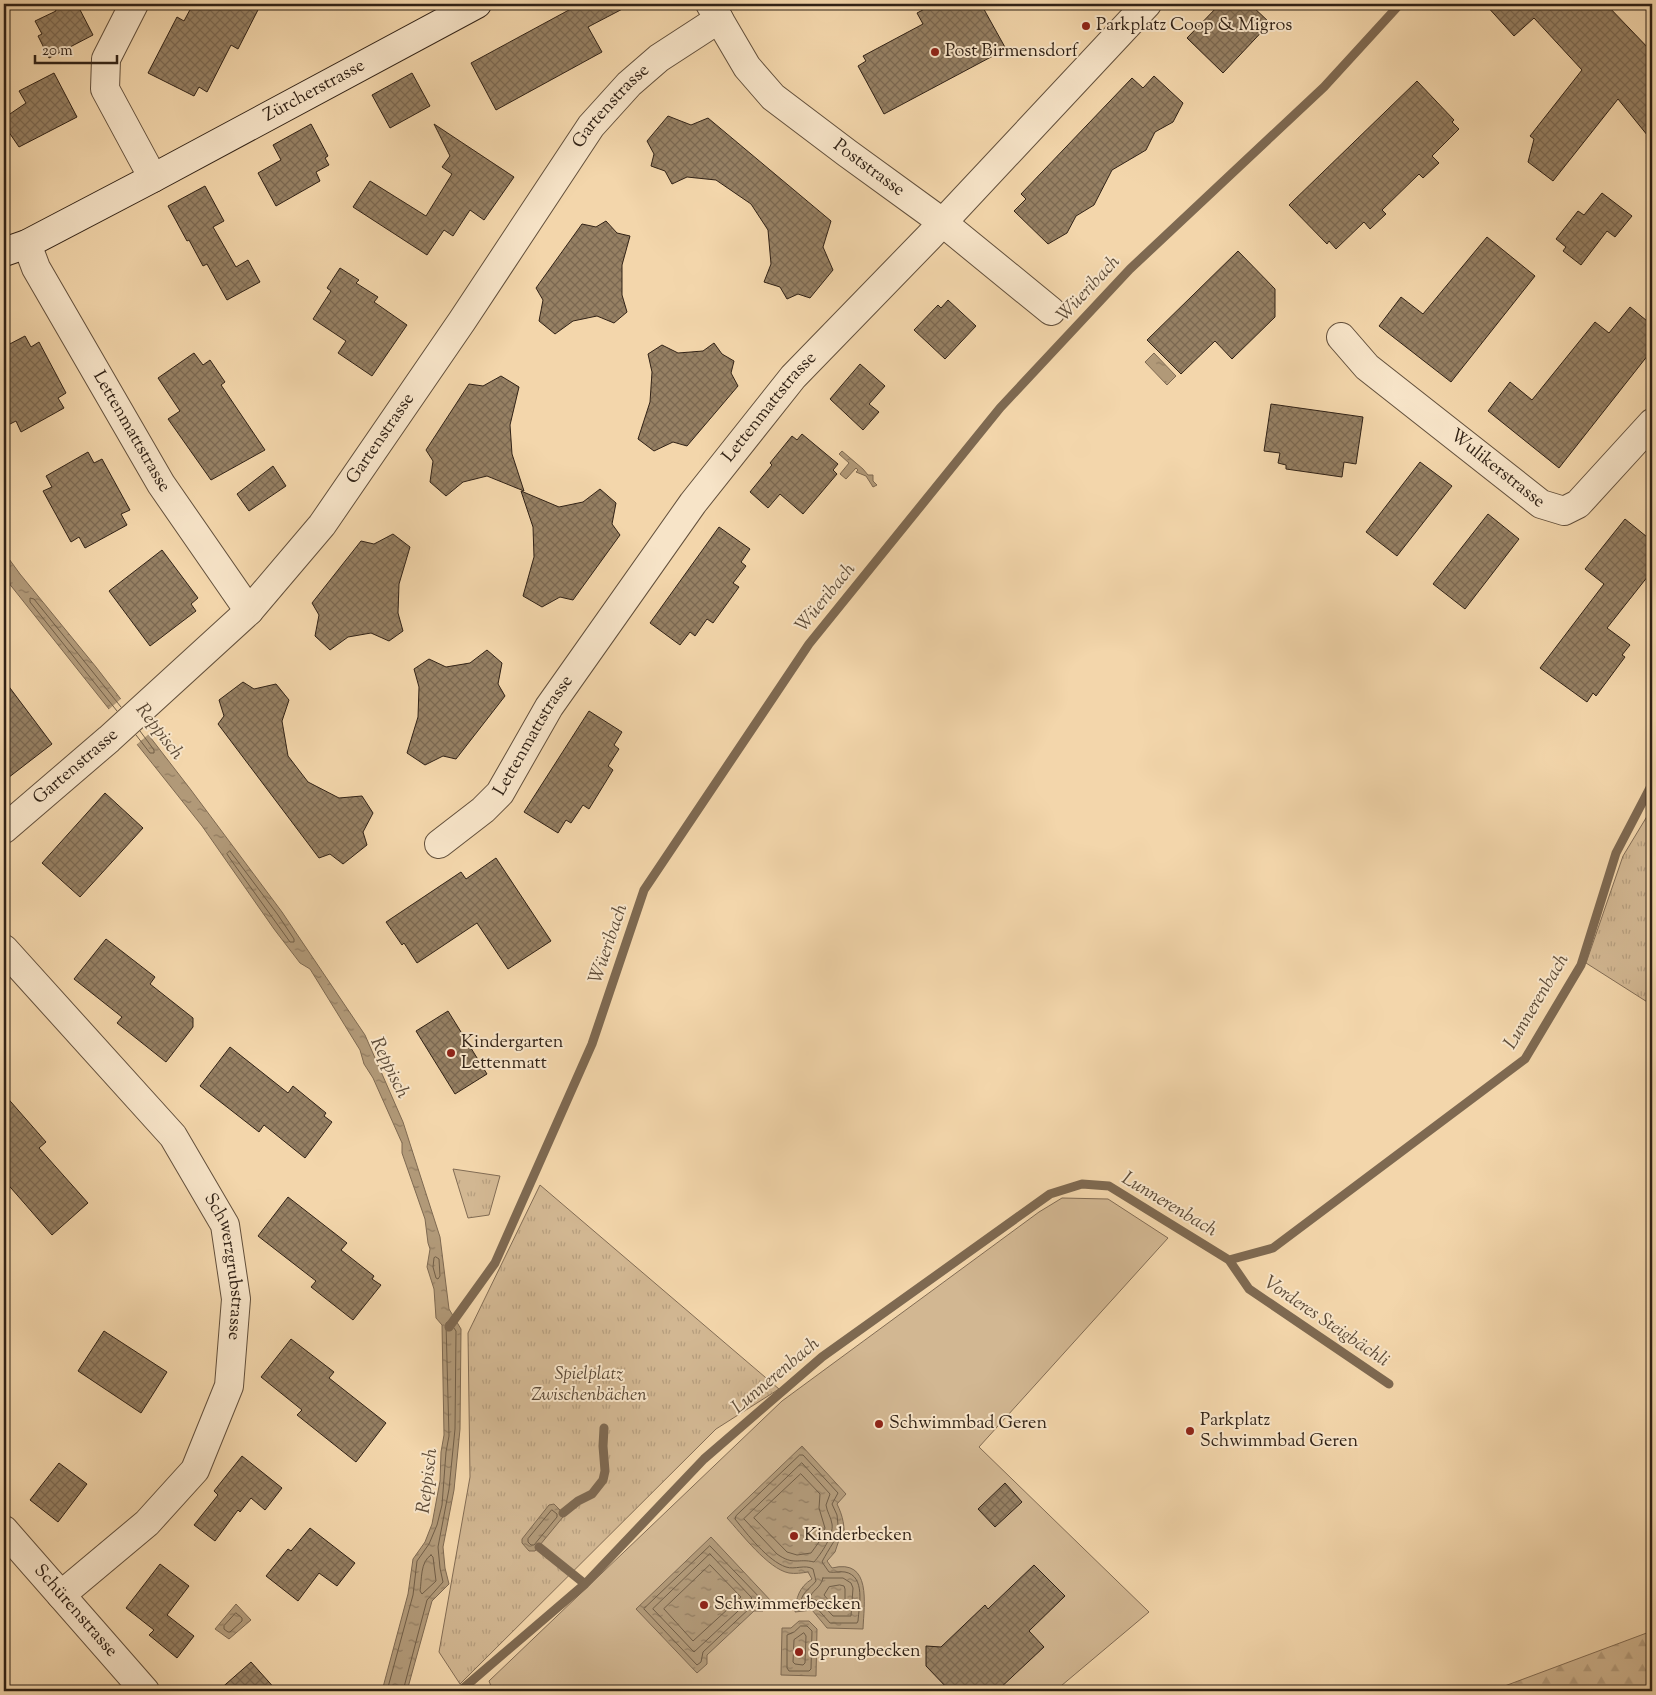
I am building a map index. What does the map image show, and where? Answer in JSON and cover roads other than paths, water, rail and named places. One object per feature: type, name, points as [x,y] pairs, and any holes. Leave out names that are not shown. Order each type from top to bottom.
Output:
[{"type":"street","points":[[134,4],[106,59],[105,89],[153,178]]},
{"type":"street","name":"Zürcherstrasse","points":[[16,248],[153,178],[477,4]]},
{"type":"street","name":"Lettenmattstrasse","points":[[439,844],[483,810],[500,793],[549,707],[693,503],[794,376],[1147,4]]},
{"type":"street","name":"Poststrasse","points":[[714,12],[746,67],[768,92],[847,153],[942,222],[1052,311]]},
{"type":"street","name":"Gartenstrasse","points":[[4,829],[109,739],[249,611],[322,525],[462,321],[591,126],[629,84],[714,12]]},
{"type":"street","name":"Lettenmattstrasse","points":[[16,248],[36,268],[161,484],[249,611]]},
{"type":"street","name":"Wulikerstrasse","points":[[1341,337],[1367,367],[1541,504],[1556,509],[1564,511],[1578,504],[1652,424]]},
{"type":"street","name":"Schwerzgrubstrasse","points":[[4,949],[173,1136],[224,1225],[236,1300],[229,1386],[195,1470],[147,1523],[61,1595]]},
{"type":"street","name":"Schürenstrasse","points":[[4,1530],[145,1691]]},
{"type":"water","points":[[1154,353],[1176,376],[1167,385],[1145,362]]},
{"type":"water","points":[[842,451],[868,475],[873,475],[873,481],[877,485],[873,487],[866,476],[856,472],[858,470],[856,468],[846,479],[840,474],[849,463],[839,454]]},
{"type":"water","points":[[4,552],[191,790],[282,912],[365,1035],[403,1122],[440,1237],[449,1309],[461,1329],[460,1429],[454,1490],[443,1547],[449,1584],[432,1601],[407,1691],[382,1691],[408,1594],[413,1559],[425,1542],[432,1524],[440,1481],[441,1452],[444,1435],[442,1325],[436,1318],[434,1289],[427,1267],[430,1249],[425,1219],[402,1153],[402,1143],[373,1078],[364,1064],[360,1050],[310,969],[300,963],[202,826],[4,577]]},
{"type":"water","name":"Kinderbecken","points":[[802,1446],[846,1494],[837,1504],[843,1522],[844,1540],[839,1540],[835,1552],[827,1561],[832,1568],[845,1567],[854,1570],[860,1576],[864,1596],[863,1629],[827,1628],[812,1610],[795,1612],[799,1593],[812,1579],[808,1572],[789,1573],[772,1565],[755,1550],[727,1518]]},
{"type":"water","points":[[554,1504],[563,1513],[563,1517],[535,1551],[529,1551],[522,1543],[522,1539],[549,1505]]},
{"type":"water","name":"Schwimmerbecken","points":[[711,1537],[772,1602],[763,1611],[754,1611],[707,1655],[707,1664],[697,1673],[636,1609]]},
{"type":"water","points":[[236,1604],[251,1620],[229,1639],[215,1629]]},
{"type":"water","name":"Sprungbecken","points":[[799,1621],[809,1621],[817,1629],[816,1676],[781,1675],[782,1628],[791,1628]]},
{"type":"waterway","name":"Wüeribach","points":[[449,1327],[495,1263],[592,1044],[644,890],[809,644],[1000,408],[1130,269],[1324,87],[1400,4]]},
{"type":"waterway","name":"Lunnerenbach","points":[[460,1691],[585,1584],[704,1459],[822,1357],[1050,1194],[1082,1184],[1109,1186],[1229,1260],[1273,1248],[1525,1059],[1581,965],[1616,853],[1652,784]]},
{"type":"waterway","name":"Vorderes Steigbächli","points":[[1229,1260],[1249,1289],[1389,1384]]},
{"type":"waterway","points":[[563,1513],[578,1501],[592,1494],[603,1480],[605,1471],[604,1428]]},
{"type":"waterway","points":[[539,1547],[585,1584]]},
{"type":"place","name":"Parkplatz Coop & Migros","points":[[1086,26]]},
{"type":"place","name":"Post Birmensdorf","points":[[935,52]]},
{"type":"place","name":"Kindergarten Lettenmatt","points":[[451,1053]]},
{"type":"place","name":"Schwimmbad Geren","points":[[879,1424]]},
{"type":"place","name":"Parkplatz Schwimmbad Geren","points":[[1190,1431]]},
{"type":"place","name":"Kinderbecken","points":[[794,1536]]},
{"type":"place","name":"Schwimmerbecken","points":[[704,1605]]},
{"type":"place","name":"Sprungbecken","points":[[799,1652]]},
{"type":"water label","name":"Reppisch","points":[[159,732]]},
{"type":"water label","name":"Reppisch","points":[[389,1068]]},
{"type":"water label","name":"Reppisch","points":[[428,1481]]},
{"type":"park label","name":"Spielplatz Zwischenbächen","points":[[589,1385]]}]
